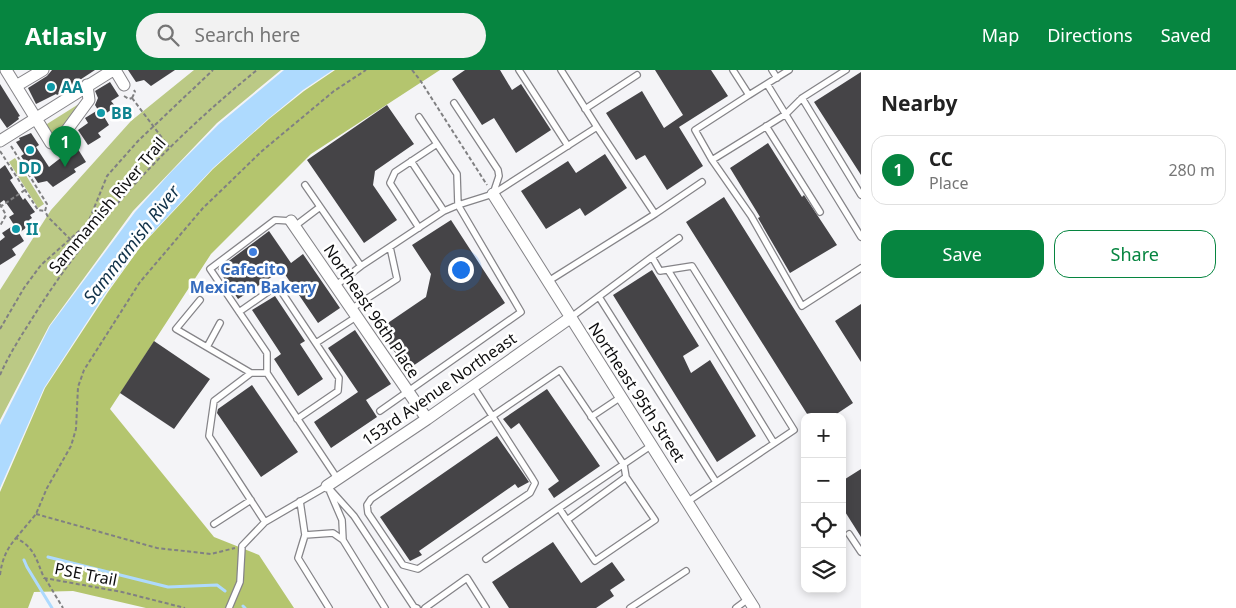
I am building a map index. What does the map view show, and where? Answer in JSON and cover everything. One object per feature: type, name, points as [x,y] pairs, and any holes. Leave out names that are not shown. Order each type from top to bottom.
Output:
[{"type":"street","points":[[6,70],[51,142],[64,134],[89,100],[87,85]]},
{"type":"street","points":[[16,86],[43,70]]},
{"type":"street","points":[[2,141],[87,85],[114,70],[123,89]]},
{"type":"street","name":"Northeast 95th Street","points":[[493,194],[751,604]]},
{"type":"street","name":"Northeast 96th Place","points":[[293,223],[427,419]]},
{"type":"street","name":"153rd Avenue Northeast","points":[[327,486],[427,419],[570,318]]},
{"type":"lane","points":[[519,70],[568,146]]},
{"type":"lane","points":[[561,70],[655,214]]},
{"type":"lane","points":[[733,70],[749,95]]},
{"type":"lane","points":[[772,70],[777,78]]},
{"type":"lane","points":[[789,70],[695,130],[712,160],[750,216],[802,306],[861,268]]},
{"type":"lane","points":[[712,160],[786,114],[802,98],[846,70]]},
{"type":"lane","points":[[586,109],[637,75]]},
{"type":"lane","points":[[768,84],[861,236]]},
{"type":"lane","points":[[802,98],[861,195]]},
{"type":"lane","points":[[454,103],[498,170],[499,176],[493,194]]},
{"type":"lane","points":[[380,411],[407,390],[521,312],[458,205],[457,174],[419,117]]},
{"type":"lane","points":[[766,126],[820,212]]},
{"type":"lane","points":[[335,286],[361,266],[444,211],[493,194],[597,127]]},
{"type":"lane","points":[[419,228],[390,184],[395,172],[437,144]]},
{"type":"lane","points":[[411,161],[444,211]]},
{"type":"lane","points":[[548,282],[702,182]]},
{"type":"lane","points":[[305,185],[361,266]]},
{"type":"lane","points":[[320,207],[293,223],[274,220],[210,269],[267,353],[267,373],[337,478]]},
{"type":"lane","points":[[570,318],[679,238]]},
{"type":"lane","points":[[316,343],[397,278],[390,247]]},
{"type":"lane","points":[[652,257],[660,271],[692,266],[794,430],[687,502]]},
{"type":"lane","points":[[668,270],[774,443]]},
{"type":"lane","points":[[239,312],[272,289],[279,288],[339,378],[339,389],[297,419]]},
{"type":"lane","points":[[599,297],[716,482]]},
{"type":"lane","points":[[200,300],[176,329],[251,373],[267,373]]},
{"type":"lane","points":[[207,347],[220,323]]},
{"type":"lane","points":[[473,386],[492,416],[532,478],[534,483],[530,493],[418,569],[403,565],[368,514],[367,505],[371,499],[492,416],[560,370],[624,465],[626,477],[655,520],[594,561],[559,508]]},
{"type":"lane","points":[[251,373],[214,402],[209,436],[265,522]]},
{"type":"lane","points":[[591,417],[620,397]]},
{"type":"lane","points":[[486,559],[652,445]]},
{"type":"lane","points":[[567,520],[626,477]]},
{"type":"lane","points":[[229,608],[240,582],[242,546],[265,522],[327,486]]},
{"type":"lane","points":[[327,486],[342,520],[343,540]]},
{"type":"lane","points":[[327,486],[354,516],[414,607],[417,608]]},
{"type":"lane","points":[[214,524],[251,500]]},
{"type":"lane","points":[[300,501],[305,534],[298,558],[329,608]]},
{"type":"lane","points":[[305,534],[333,533],[343,540],[384,608]]},
{"type":"lane","points":[[849,534],[861,552]]},
{"type":"lane","points":[[630,608],[686,571]]},
{"type":"lane","points":[[425,608],[467,578],[486,608]]},
{"type":"lane","points":[[736,608],[751,604]]},
{"type":"path","points":[[0,328],[24,288],[41,265],[88,223],[107,176],[152,127],[214,70]]},
{"type":"path","name":"Sammamish River Trail","points":[[0,375],[28,326],[80,249],[170,147],[212,106],[257,70]]},
{"type":"path","points":[[0,575],[2,561],[8,548],[36,514],[47,488],[71,446],[76,430],[78,387],[84,370],[140,282],[203,208],[262,151],[334,91],[366,70]]},
{"type":"path","points":[[412,70],[493,194]]},
{"type":"path","points":[[123,89],[125,98],[132,98],[152,127],[170,147]]},
{"type":"path","points":[[2,141],[47,204],[45,211]]},
{"type":"path","points":[[0,151],[38,210],[45,211],[53,223],[80,249]]},
{"type":"path","points":[[0,226],[6,215],[0,206],[25,190]]},
{"type":"path","points":[[36,514],[157,548],[211,554],[242,546]]},
{"type":"path","name":"PSE Trail","points":[[16,538],[27,544],[35,554],[44,578],[122,592],[185,608]]},
{"type":"path","points":[[44,578],[63,608]]},
{"type":"green space","points":[[194,70],[281,70],[217,123],[133,211],[49,326],[0,420],[0,290],[51,210],[131,121]]},
{"type":"green space","points":[[335,70],[440,70],[311,154],[211,254],[110,409],[214,537],[259,555],[294,608],[146,608],[73,591],[34,592],[28,608],[0,608],[0,492],[45,388],[108,292],[141,246],[213,169],[269,119],[304,91]]},
{"type":"green space","points":[[82,102],[60,132],[48,131],[47,124]]},
{"type":"green space","points":[[15,158],[44,204],[38,208],[9,162]]},
{"type":"water","name":"Sammamish River","points":[[284,70],[333,70],[303,90],[213,168],[141,245],[107,291],[44,388],[0,488],[0,425],[50,326],[135,212],[171,172],[219,124]]},
{"type":"building","name":"AA","points":[[52,70],[95,70],[57,95],[36,104],[28,88],[47,76]]},
{"type":"building","points":[[128,70],[175,70],[151,86],[144,80],[136,82]]},
{"type":"building","points":[[465,70],[500,70],[512,90],[521,84],[551,130],[516,153],[494,118],[482,125],[452,79]]},
{"type":"building","points":[[655,70],[711,70],[728,96],[679,127],[703,166],[667,190],[645,155],[636,160],[606,113],[642,91],[664,128],[683,115]]},
{"type":"building","points":[[861,72],[861,175],[814,102]]},
{"type":"building","name":"BB","points":[[110,82],[119,96],[111,101],[116,107],[103,115],[109,125],[98,133],[101,137],[88,145],[78,130],[88,123],[85,118],[98,110],[95,105],[98,98],[95,91]]},
{"type":"building","points":[[0,84],[20,116],[18,117],[19,119],[7,128],[0,118]]},
{"type":"building","points":[[387,105],[414,144],[375,171],[373,185],[397,220],[364,243],[307,160]]},
{"type":"building","points":[[31,133],[39,145],[36,147],[49,167],[76,146],[86,162],[74,169],[76,172],[53,187],[47,181],[38,183],[21,156],[24,154],[16,142],[20,140],[19,138]]},
{"type":"building","points":[[768,143],[802,197],[804,195],[837,245],[790,273],[758,218],[760,217],[730,168]]},
{"type":"building","points":[[605,154],[627,188],[585,216],[580,208],[546,229],[521,191],[568,161],[576,173]]},
{"type":"building","name":"II","points":[[5,165],[13,178],[10,180],[23,200],[25,198],[35,212],[30,215],[32,218],[29,220],[31,224],[19,233],[24,241],[12,249],[16,255],[0,265],[0,241],[5,237],[2,233],[14,225],[9,217],[14,214],[4,200],[0,203],[0,169]]},
{"type":"building","points":[[724,197],[853,403],[838,413],[806,413],[686,222]]},
{"type":"building","points":[[451,220],[505,303],[407,370],[379,329],[426,297],[431,274],[412,245]]},
{"type":"building","points":[[269,231],[291,263],[303,254],[340,308],[318,323],[282,270],[238,299],[218,269]]},
{"type":"building","points":[[652,270],[699,346],[683,356],[691,373],[710,360],[756,436],[717,462],[613,295]]},
{"type":"building","points":[[275,296],[305,341],[300,344],[323,379],[298,396],[274,359],[281,354],[252,310]]},
{"type":"building","points":[[861,304],[861,362],[835,321]]},
{"type":"building","points":[[355,330],[391,384],[366,400],[377,417],[331,448],[314,422],[358,392],[328,348]]},
{"type":"building","points":[[154,341],[210,379],[174,429],[120,393]]},
{"type":"building","points":[[252,385],[298,452],[261,477],[217,413],[218,409]]},
{"type":"building","points":[[547,389],[600,466],[554,498],[548,489],[559,481],[519,423],[511,429],[503,419]]},
{"type":"building","points":[[497,436],[529,482],[518,488],[515,484],[419,551],[422,555],[410,561],[380,517]]},
{"type":"building","points":[[861,469],[861,537],[846,513],[846,478]]},
{"type":"building","points":[[553,542],[581,583],[612,562],[625,580],[610,590],[614,596],[596,608],[509,608],[492,582]]},
{"type":"waterway","points":[[48,557],[168,587],[217,585],[225,591]]},
{"type":"waterway","points":[[24,560],[52,608]]},
{"type":"place","name":"AA","points":[[51,87]]},
{"type":"place","name":"BB","points":[[101,113]]},
{"type":"place","name":"DD","points":[[30,150]]},
{"type":"place","name":"CC","points":[[65,167]]},
{"type":"place","name":"II","points":[[16,229]]},
{"type":"place","name":"Cafecito Mexican Bakery","points":[[253,252]]}]
